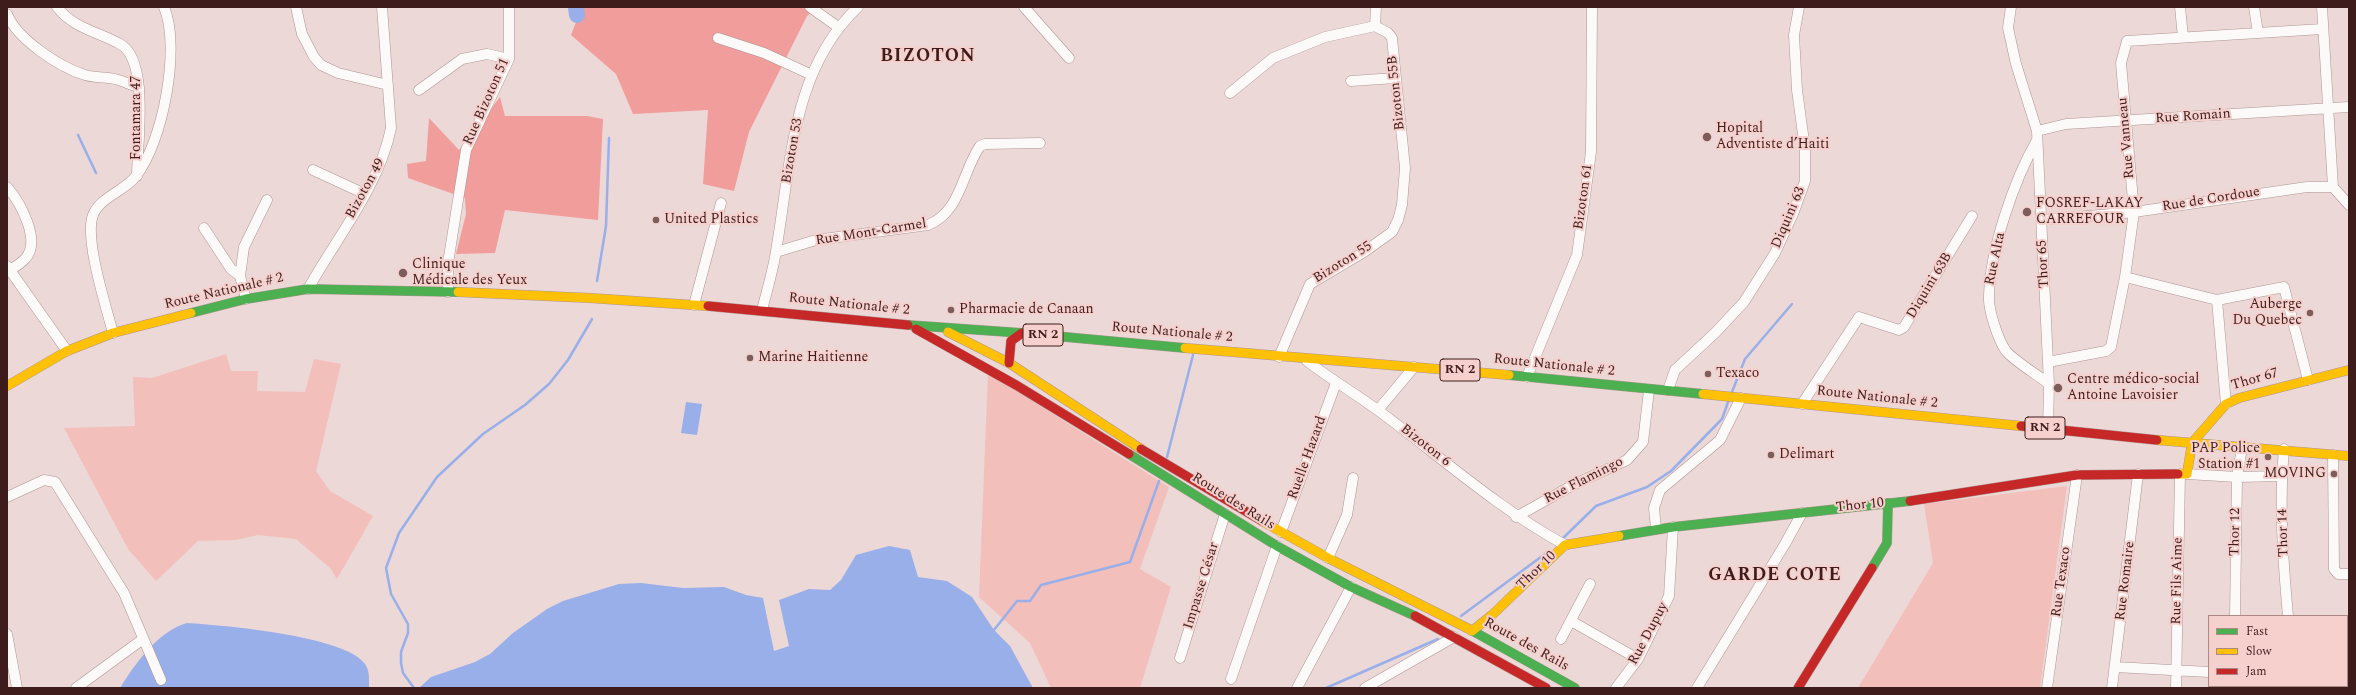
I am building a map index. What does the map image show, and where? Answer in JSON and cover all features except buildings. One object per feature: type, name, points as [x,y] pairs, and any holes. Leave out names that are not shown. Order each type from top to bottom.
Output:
[{"type":"main road","name":"Route Nationale # 2","points":[[7,386],[67,351],[114,334],[246,299],[308,289],[448,292],[762,310],[942,329],[1022,333],[1306,360],[1414,367],[1649,390],[1668,390],[1714,396],[2242,448],[2284,449],[2349,456]]},
{"type":"main road","name":"Route des Rails","points":[[912,326],[1016,385],[1277,546],[1351,587],[1406,611],[1546,688]]},
{"type":"main road","name":"Route des Rails","points":[[942,329],[1009,363],[1151,455],[1281,532],[1328,558],[1439,612],[1575,688]]},
{"type":"main road","points":[[1009,363],[1011,340],[1015,335],[1022,333]]},
{"type":"main road","name":"Thor 67","points":[[2192,443],[2226,404],[2239,398],[2349,370]]},
{"type":"main road","points":[[2183,474],[2192,443]]},
{"type":"main road","name":"Thor 10","points":[[1469,629],[1492,614],[1565,544],[1673,527],[1888,504],[2077,475],[2183,474]]},
{"type":"main road","points":[[1798,688],[1887,543],[1888,504]]},
{"type":"street","name":"Fontamara 47","points":[[57,7],[75,24],[121,44],[128,50],[137,72],[139,87],[137,176]]},
{"type":"street","points":[[166,12],[174,7]]},
{"type":"street","points":[[296,7],[302,34],[314,57],[321,64],[338,73],[388,85]]},
{"type":"street","name":"Bizoton 49","points":[[308,289],[365,194],[383,159],[388,145],[390,128],[382,7]]},
{"type":"street","name":"Rue Bizoton 51","points":[[448,292],[448,263],[466,150],[509,59],[509,7]]},
{"type":"street","points":[[810,7],[838,27]]},
{"type":"street","name":"Bizoton 53","points":[[762,310],[776,252],[793,142],[803,98],[820,54],[838,27],[858,7]]},
{"type":"street","points":[[1024,7],[1069,58]]},
{"type":"street","points":[[1230,93],[1273,58],[1325,37],[1376,26],[1376,7]]},
{"type":"street","name":"Bizoton 61","points":[[1526,377],[1577,255],[1591,152],[1592,7]]},
{"type":"street","name":"Diquini 63","points":[[1668,390],[1674,370],[1715,333],[1744,302],[1775,253],[1793,214],[1805,181],[1805,149],[1797,90],[1794,41],[1799,7]]},
{"type":"street","name":"Thor 65","points":[[2011,7],[2008,28],[2020,78],[2037,136],[2050,384],[2048,429]]},
{"type":"street","points":[[2180,7],[2183,37]]},
{"type":"street","points":[[2254,7],[2258,33]]},
{"type":"street","points":[[2322,7],[2322,29],[2329,108],[2333,187],[2349,205]]},
{"type":"street","name":"Fontamara 47","points":[[114,334],[97,271],[91,227],[94,214],[101,204],[129,184],[137,176],[148,155],[165,107],[169,76],[166,12]]},
{"type":"street","points":[[7,14],[14,28],[22,37],[69,69],[86,76],[115,79],[139,87]]},
{"type":"street","name":"Bizoton 55B","points":[[1376,26],[1390,35],[1396,78],[1405,168],[1402,205],[1398,220]]},
{"type":"street","name":"Rue Vanneau","points":[[2048,362],[2106,351],[2111,347],[2125,277],[2134,212],[2121,63],[2127,41],[2322,29]]},
{"type":"street","points":[[718,38],[764,53],[812,75]]},
{"type":"street","points":[[419,90],[462,59],[487,54],[509,59]]},
{"type":"street","points":[[1351,81],[1396,78]]},
{"type":"street","name":"Rue Romain","points":[[2037,136],[2066,124],[2126,122],[2349,107]]},
{"type":"street","name":"Rue Alta","points":[[2037,136],[2005,219],[1992,268],[1988,298],[1993,320],[2006,351],[2050,384]]},
{"type":"street","name":"Rue Mont-Carmel","points":[[776,252],[816,240],[928,225],[939,221],[948,213],[980,146],[985,144],[1040,143]]},
{"type":"street","points":[[312,170],[365,194]]},
{"type":"street","points":[[7,187],[25,214],[31,241],[30,250],[26,258],[9,268],[67,351]]},
{"type":"street","name":"Rue de Cordoue","points":[[2042,220],[2134,212],[2261,192],[2307,187],[2333,187]]},
{"type":"street","points":[[246,299],[240,276],[244,247],[267,200]]},
{"type":"street","points":[[694,305],[721,203]]},
{"type":"street","name":"Diquini 63B","points":[[1802,404],[1859,317],[1899,330],[1904,327],[1972,216]]},
{"type":"street","name":"Bizoton 55","points":[[1279,357],[1310,284],[1364,252],[1392,232],[1398,220]]},
{"type":"street","points":[[204,228],[231,269],[240,276]]},
{"type":"street","points":[[2125,277],[2217,300],[2284,287],[2308,380]]},
{"type":"street","points":[[2217,300],[2226,404]]},
{"type":"street","name":"Bizoton 6","points":[[1306,360],[1336,383],[1378,410],[1516,517],[1565,544]]},
{"type":"street","points":[[1378,410],[1414,367]]},
{"type":"street","name":"Ruelle Hazard","points":[[1281,532],[1336,383]]},
{"type":"street","name":"Rue Flamingo","points":[[1516,517],[1573,485],[1627,460],[1644,442],[1649,390]]},
{"type":"street","points":[[1656,530],[1654,508],[1660,490],[1720,440],[1741,398]]},
{"type":"street","name":"Thor 12","points":[[2235,615],[2237,477],[2242,448]]},
{"type":"street","name":"Thor 14","points":[[2284,449],[2282,476],[2285,575],[2288,615]]},
{"type":"street","points":[[2333,454],[2334,569],[2338,574],[2349,574]]},
{"type":"street","name":"Rue Romaire","points":[[2112,688],[2138,474]]},
{"type":"street","name":"Thor 10","points":[[2183,474],[2237,477],[2282,476]]},
{"type":"street","name":"Rue Fils Aime","points":[[2176,688],[2183,474]]},
{"type":"street","name":"Rue Texaco","points":[[2047,688],[2077,475]]},
{"type":"street","points":[[1328,558],[1347,515],[1353,478]]},
{"type":"street","points":[[7,497],[44,480],[55,482],[124,593],[161,680]]},
{"type":"street","points":[[1697,688],[1777,558],[1802,513]]},
{"type":"street","name":"Impasse César","points":[[1180,658],[1225,514]]},
{"type":"street","name":"Rue Dupuy","points":[[1616,688],[1638,659],[1669,596],[1673,527]]},
{"type":"street","points":[[1231,679],[1277,546]]},
{"type":"street","points":[[1561,640],[1590,584]]},
{"type":"street","points":[[1297,688],[1351,587]]},
{"type":"street","points":[[1571,621],[1638,659]]},
{"type":"street","points":[[7,634],[17,688]]},
{"type":"street","points":[[1366,688],[1454,637]]},
{"type":"street","points":[[76,688],[143,639]]},
{"type":"street","points":[[2115,667],[2208,672]]},
{"type":"shaded area","points":[[582,7],[817,7],[807,16],[749,132],[734,191],[703,184],[708,110],[633,114],[616,74],[571,35]]},
{"type":"shaded area","points":[[500,97],[505,116],[587,116],[603,119],[598,220],[505,210],[495,253],[456,254],[466,214],[465,198],[408,178],[407,164],[426,161],[429,118],[459,150]]},
{"type":"shaded area","points":[[226,354],[231,371],[258,371],[257,391],[305,392],[314,359],[341,364],[316,471],[330,491],[373,516],[337,579],[330,568],[296,539],[258,535],[236,540],[198,541],[156,581],[128,549],[64,428],[135,426],[133,377],[152,378]]},
{"type":"shaded area","points":[[988,373],[1169,487],[1140,569],[1171,587],[1140,688],[1051,688],[1030,643],[979,597]]},
{"type":"shaded area","points":[[2067,486],[2040,688],[1858,688],[1933,563],[1924,504]]},
{"type":"water","points":[[686,402],[702,404],[697,435],[681,433]]},
{"type":"water","points":[[889,546],[910,550],[918,577],[947,581],[972,597],[994,630],[1010,646],[1033,688],[419,688],[431,677],[475,662],[490,654],[513,633],[547,609],[563,601],[619,584],[641,583],[683,588],[724,587],[746,595],[763,598],[774,651],[789,646],[779,600],[809,589],[830,590],[841,580],[856,555]]},
{"type":"water","points":[[187,623],[254,629],[310,639],[334,646],[353,654],[365,664],[369,679],[369,688],[120,688],[140,659],[157,641],[176,627]]},
{"type":"waterway","points":[[576,7],[577,15]]},
{"type":"waterway","points":[[78,135],[96,173]]},
{"type":"waterway","points":[[597,281],[606,226],[609,138]]},
{"type":"waterway","points":[[1732,392],[1745,359],[1792,304]]},
{"type":"waterway","points":[[414,688],[403,673],[401,663],[401,652],[408,633],[408,624],[391,594],[386,568],[399,533],[437,477],[483,434],[525,405],[549,384],[568,360],[592,319]]},
{"type":"waterway","points":[[1167,457],[1193,355]]},
{"type":"waterway","points":[[1561,540],[1596,506],[1647,487],[1671,471],[1722,419],[1728,402]]},
{"type":"waterway","points":[[994,630],[1017,601],[1030,601],[1041,585],[1130,562],[1159,481]]},
{"type":"waterway","points":[[1461,616],[1549,551]]},
{"type":"waterway","points":[[1326,688],[1438,639]]},
{"type":"traffic: fast","points":[[191,313],[246,299],[308,289],[458,292]]},
{"type":"traffic: fast","points":[[908,325],[1022,333],[1185,348]]},
{"type":"traffic: fast","points":[[1509,375],[1703,394]]},
{"type":"traffic: fast","points":[[1129,454],[1277,546],[1351,587],[1415,616]]},
{"type":"traffic: fast","points":[[1619,536],[1673,527],[1910,501]]},
{"type":"traffic: fast","points":[[1872,568],[1887,543],[1888,503]]},
{"type":"traffic: fast","points":[[1471,630],[1575,688]]},
{"type":"traffic: slow","points":[[458,292],[590,298],[708,306]]},
{"type":"traffic: slow","points":[[7,386],[67,351],[113,333],[191,313]]},
{"type":"traffic: slow","points":[[948,332],[1009,363],[1141,449]]},
{"type":"traffic: slow","points":[[1185,348],[1509,375]]},
{"type":"traffic: slow","points":[[2178,474],[2187,474],[2192,443],[2226,404],[2239,398],[2349,370]]},
{"type":"traffic: slow","points":[[1703,394],[2021,426]]},
{"type":"traffic: slow","points":[[2157,440],[2349,456]]},
{"type":"traffic: slow","points":[[1262,521],[1328,558],[1471,630]]},
{"type":"traffic: slow","points":[[1472,631],[1492,615],[1565,545],[1619,536]]},
{"type":"traffic: jam","points":[[708,306],[908,325]]},
{"type":"traffic: jam","points":[[916,329],[1016,385],[1129,454]]},
{"type":"traffic: jam","points":[[1009,363],[1011,341],[1022,333]]},
{"type":"traffic: jam","points":[[2021,426],[2157,440]]},
{"type":"traffic: jam","points":[[1141,449],[1262,521]]},
{"type":"traffic: jam","points":[[1910,501],[2077,475],[2178,474]]},
{"type":"traffic: jam","points":[[1798,688],[1872,568]]},
{"type":"traffic: jam","points":[[1415,616],[1546,688]]},
{"type":"place","name":"Hopital Adventiste d’Haiti","points":[[1707,137]]},
{"type":"place","name":"FOSREF-LAKAY CARREFOUR","points":[[2027,212]]},
{"type":"place","name":"United Plastics","points":[[656,220]]},
{"type":"place","name":"Clinique Médicale des Yeux","points":[[403,273]]},
{"type":"place","name":"Pharmacie de Canaan","points":[[951,310]]},
{"type":"place","name":"Auberge Du Quebec","points":[[2310,313]]},
{"type":"place","name":"Marine Haitienne","points":[[750,358]]},
{"type":"place","name":"Texaco","points":[[1708,374]]},
{"type":"place","name":"Centre médico-social Antoine Lavoisier","points":[[2058,388]]},
{"type":"place","name":"Delimart","points":[[1771,455]]},
{"type":"place","name":"PAP Police Station #1","points":[[2268,457]]},
{"type":"place","name":"MOVING","points":[[2334,474]]},
{"type":"district","name":"BIZOTON","points":[[928,57]]},
{"type":"district","name":"GARDE COTE","points":[[1775,576]]}]
